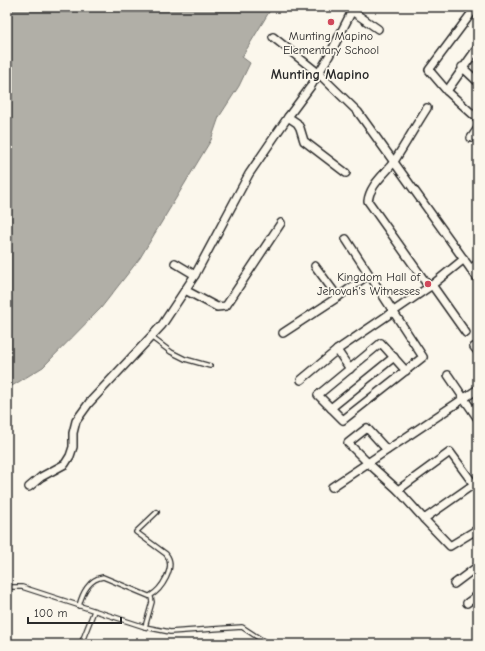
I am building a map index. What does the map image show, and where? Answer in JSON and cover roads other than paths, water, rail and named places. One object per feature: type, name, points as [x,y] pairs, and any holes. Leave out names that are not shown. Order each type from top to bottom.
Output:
[{"type":"street","points":[[476,7],[429,70],[447,91],[478,119]]},
{"type":"street","points":[[29,487],[41,477],[65,464],[73,447],[73,433],[76,421],[88,403],[162,325],[195,275],[250,174],[288,117],[311,86],[329,56],[353,9],[378,29]]},
{"type":"street","points":[[273,37],[318,73],[358,112],[477,277]]},
{"type":"street","points":[[447,91],[478,47]]},
{"type":"street","points":[[462,68],[478,82]]},
{"type":"street","points":[[427,108],[394,162],[368,194],[368,200],[466,333]]},
{"type":"street","points":[[288,117],[297,123],[304,141],[346,173]]},
{"type":"street","points":[[471,138],[478,128]]},
{"type":"street","points":[[185,290],[217,308],[226,306],[281,222]]},
{"type":"street","points":[[346,239],[392,312],[423,357],[406,371],[343,420],[318,395],[381,343],[406,371]]},
{"type":"street","points":[[301,380],[337,350],[430,286],[464,259]]},
{"type":"street","points":[[175,263],[195,275]]},
{"type":"street","points":[[471,269],[478,263]]},
{"type":"street","points":[[315,266],[338,297]]},
{"type":"street","points":[[284,333],[368,275]]},
{"type":"street","points":[[337,350],[350,369]]},
{"type":"street","points":[[331,408],[394,357]]},
{"type":"street","points":[[448,375],[478,419]]},
{"type":"street","points":[[332,487],[478,389]]},
{"type":"street","points":[[387,450],[367,428],[348,443],[398,490],[450,546],[478,529]]},
{"type":"street","points":[[398,490],[450,452],[476,487],[424,518]]},
{"type":"street","points":[[454,584],[478,566]]},
{"type":"street","points":[[467,603],[478,595]]},
{"type":"lane","points":[[152,336],[171,352],[185,359],[210,366]]},
{"type":"lane","points":[[150,596],[159,589],[169,572],[168,559],[166,554],[136,532],[157,512]]},
{"type":"lane","points":[[79,606],[90,583],[100,577],[103,577],[150,596],[152,602],[145,627]]},
{"type":"lane","points":[[7,587],[22,587],[145,627],[170,632],[242,627],[268,644]]},
{"type":"lane","points":[[80,644],[94,611]]},
{"type":"place","name":"Munting Mapino Elementary School","points":[[331,22]]},
{"type":"place","name":"Kingdom Hall of Jehovah's Witnesses","points":[[428,284]]},
{"type":"district","name":"Munting Mapino","points":[[320,74]]}]
